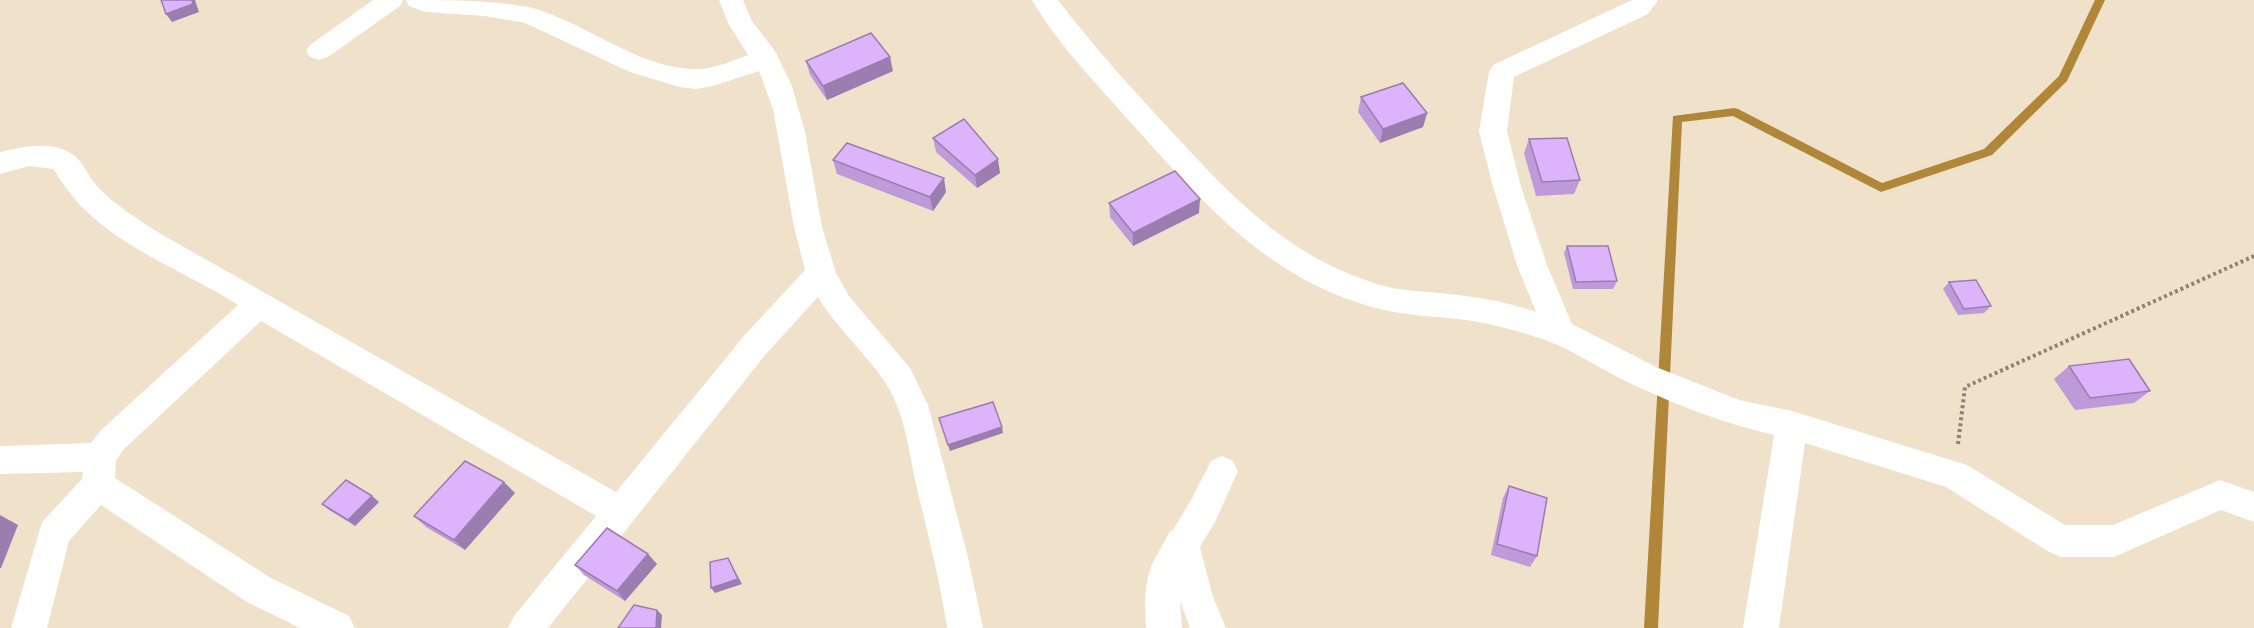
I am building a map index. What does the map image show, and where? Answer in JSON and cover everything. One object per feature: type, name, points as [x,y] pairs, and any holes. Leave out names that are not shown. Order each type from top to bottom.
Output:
[{"type":"street","points":[[319,51],[391,0]]},
{"type":"street","points":[[418,0],[445,4],[477,4],[507,10],[543,21],[671,77],[695,80],[716,76],[765,58]]},
{"type":"street","points":[[731,0],[737,21],[765,58],[779,86],[790,125],[810,235],[821,273],[832,296],[888,360],[908,394],[955,574],[965,628]]},
{"type":"street","points":[[1044,0],[1096,67],[1221,203],[1257,234],[1294,261],[1335,281],[1372,295],[1412,303],[1466,308],[1520,319],[1560,333],[1645,376],[1737,413],[1792,425],[1955,475],[2061,541],[2114,541],[2220,495],[2254,507]]},
{"type":"street","points":[[1560,333],[1532,265],[1506,183],[1493,131],[1502,72],[1639,8],[1646,0]]},
{"type":"street","points":[[0,163],[29,156],[48,157],[63,162],[88,195],[113,217],[151,242],[620,512]]},
{"type":"street","points":[[526,628],[755,345],[821,273]]},
{"type":"street","points":[[29,628],[54,533],[99,471],[111,441],[259,305]]},
{"type":"street","points":[[1761,628],[1792,425]]},
{"type":"street","points":[[0,460],[99,471],[259,590],[337,628]]},
{"type":"street","points":[[1164,628],[1162,606],[1167,572],[1182,542],[1203,511],[1222,471]]},
{"type":"street","points":[[1182,542],[1196,597],[1208,628]]},
{"type":"path","points":[[1955,475],[1965,387],[2254,256]]},
{"type":"building","points":[[161,0],[192,0],[193,4],[166,14]]},
{"type":"building","points":[[871,33],[890,57],[823,86],[806,61]]},
{"type":"building","points":[[1403,83],[1427,113],[1383,129],[1361,97]]},
{"type":"building","points":[[964,119],[998,159],[975,175],[933,138]]},
{"type":"building","points":[[1567,138],[1580,180],[1542,182],[1529,139]]},
{"type":"building","points":[[847,143],[944,178],[930,197],[833,160]]},
{"type":"building","points":[[1175,171],[1200,199],[1133,233],[1109,203]]},
{"type":"building","points":[[1567,246],[1608,246],[1617,281],[1576,282]]},
{"type":"building","points":[[1976,280],[1991,306],[1964,309],[1949,282]]},
{"type":"building","points":[[2129,359],[2150,391],[2090,398],[2069,366]]},
{"type":"building","points":[[993,402],[1002,427],[948,445],[939,418]]},
{"type":"building","points":[[465,461],[504,482],[454,540],[414,516]]},
{"type":"building","points":[[346,480],[372,496],[348,520],[322,504]]},
{"type":"building","points":[[1509,486],[1547,498],[1537,556],[1497,544]]},
{"type":"building","points":[[607,528],[648,554],[617,591],[575,565]]},
{"type":"building","points":[[728,558],[738,579],[711,588],[710,562]]},
{"type":"building","points":[[634,605],[657,610],[656,628],[618,628]]},
{"type":"waterway","points":[[1651,628],[1677,119],[1734,112],[1881,188],[1988,152],[2063,78],[2100,0]]}]
